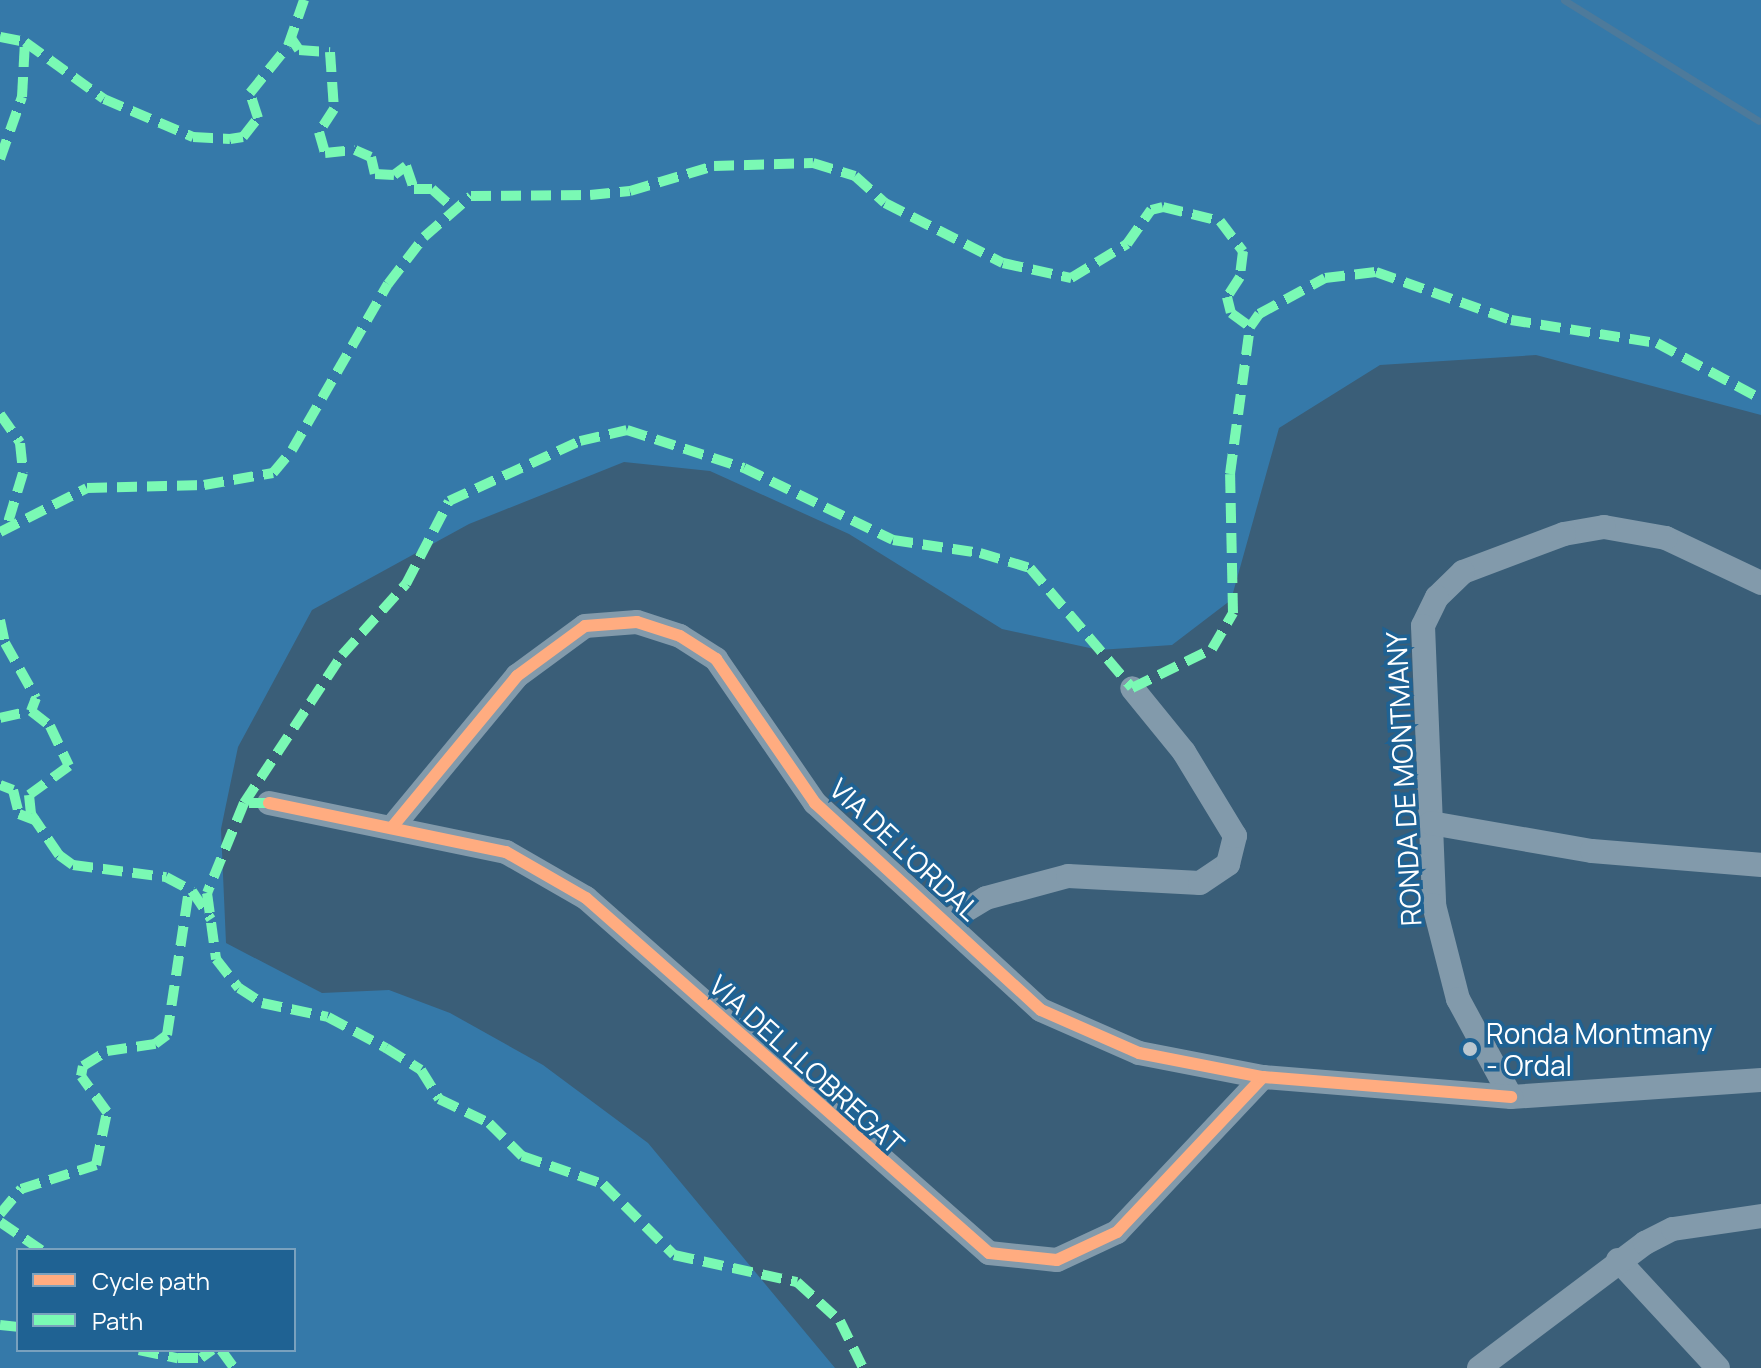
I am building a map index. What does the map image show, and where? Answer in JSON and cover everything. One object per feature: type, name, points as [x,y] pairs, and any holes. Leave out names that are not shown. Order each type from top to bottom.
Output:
[{"type":"street","name":"RONDA DE MONTMANY","points":[[1511,1097],[1445,964],[1434,905],[1423,626],[1437,597],[1463,572],[1564,534],[1604,527],[1666,538],[1761,583]]},
{"type":"street","name":"VIA DE L'ORDAL","points":[[393,826],[517,676],[585,626],[637,622],[680,636],[716,659],[815,803],[948,921],[1041,1010],[1139,1053],[1263,1077],[1511,1097]]},
{"type":"street","points":[[948,921],[986,898],[1068,876],[1200,883],[1228,864],[1235,836],[1184,752],[1132,688]]},
{"type":"street","name":"VIA DEL LLOBREGAT","points":[[269,803],[393,826],[506,852],[586,898],[989,1253],[1057,1260],[1117,1232],[1263,1077]]},
{"type":"street","points":[[1431,823],[1592,851],[1761,865]]},
{"type":"street","points":[[1511,1097],[1761,1080]]},
{"type":"street","points":[[1479,1368],[1618,1260],[1673,1229],[1761,1216]]},
{"type":"street","points":[[1618,1260],[1718,1368]]},
{"type":"shaded area","points":[[0,0],[1761,0],[1761,415],[1536,355],[1380,365],[1279,428],[1231,600],[1172,645],[1099,650],[1002,629],[849,534],[710,471],[624,462],[469,524],[312,610],[238,747],[221,829],[226,943],[322,993],[389,990],[450,1013],[543,1065],[648,1143],[835,1368],[0,1368]]},
{"type":"waterway","points":[[1564,0],[1759,121]]},
{"type":"marked path","points":[[0,37],[25,42],[104,99],[193,137],[230,139],[243,137],[258,118],[250,93],[288,46],[304,0]]},
{"type":"marked path","points":[[291,38],[299,50],[330,52],[334,109],[319,132],[325,153],[355,150],[371,157],[375,174],[394,175],[406,166],[414,189],[432,189],[453,208]]},
{"type":"marked path","points":[[0,159],[22,97],[25,42]]},
{"type":"marked path","points":[[0,532],[87,488],[204,485],[273,473],[292,450],[388,284],[424,237],[471,196],[590,195],[630,191],[714,166],[813,163],[855,176],[885,203],[1003,263],[1071,278],[1127,244],[1151,210],[1163,207],[1220,221],[1243,251],[1240,277],[1227,297],[1231,313],[1250,327]]},
{"type":"marked path","points":[[244,803],[342,655],[406,584],[449,501],[580,441],[627,430],[744,468],[893,540],[980,553],[1030,568],[1132,688],[1212,649],[1233,613],[1230,474],[1250,327],[1259,314],[1325,278],[1376,272],[1511,320],[1657,343],[1761,399]]},
{"type":"marked path","points":[[0,414],[20,443],[23,473],[6,529]]},
{"type":"marked path","points":[[0,620],[5,643],[36,698],[31,711],[50,726],[69,766],[29,795],[31,814],[59,855],[73,865],[166,877],[192,891],[211,919]]},
{"type":"marked path","points":[[0,718],[31,711]]},
{"type":"marked path","points":[[0,785],[13,790],[19,814],[37,821]]},
{"type":"marked path","points":[[269,803],[244,803],[207,893],[216,959],[239,988],[262,1003],[328,1017],[386,1048],[421,1070],[439,1099],[489,1123],[522,1156],[603,1184],[674,1255],[797,1282],[840,1321],[863,1368]]},
{"type":"marked path","points":[[0,1214],[21,1189],[96,1165],[107,1112],[81,1076],[83,1066],[107,1051],[155,1044],[167,1035],[189,890]]},
{"type":"marked path","points":[[0,1222],[38,1248]]},
{"type":"marked path","points":[[0,1325],[16,1327]]},
{"type":"marked path","points":[[149,1352],[178,1358],[201,1358],[209,1352]]},
{"type":"marked path","points":[[222,1352],[234,1368]]},
{"type":"cycle path","points":[[393,826],[517,676],[585,626],[637,622],[680,636],[716,659],[815,803],[1041,1010],[1139,1053],[1263,1077],[1511,1097]]},
{"type":"cycle path","points":[[269,803],[506,852],[586,898],[989,1253],[1057,1260],[1117,1232],[1263,1077]]},
{"type":"place","name":"Ronda Montmany - Ordal","points":[[1470,1049]]}]
